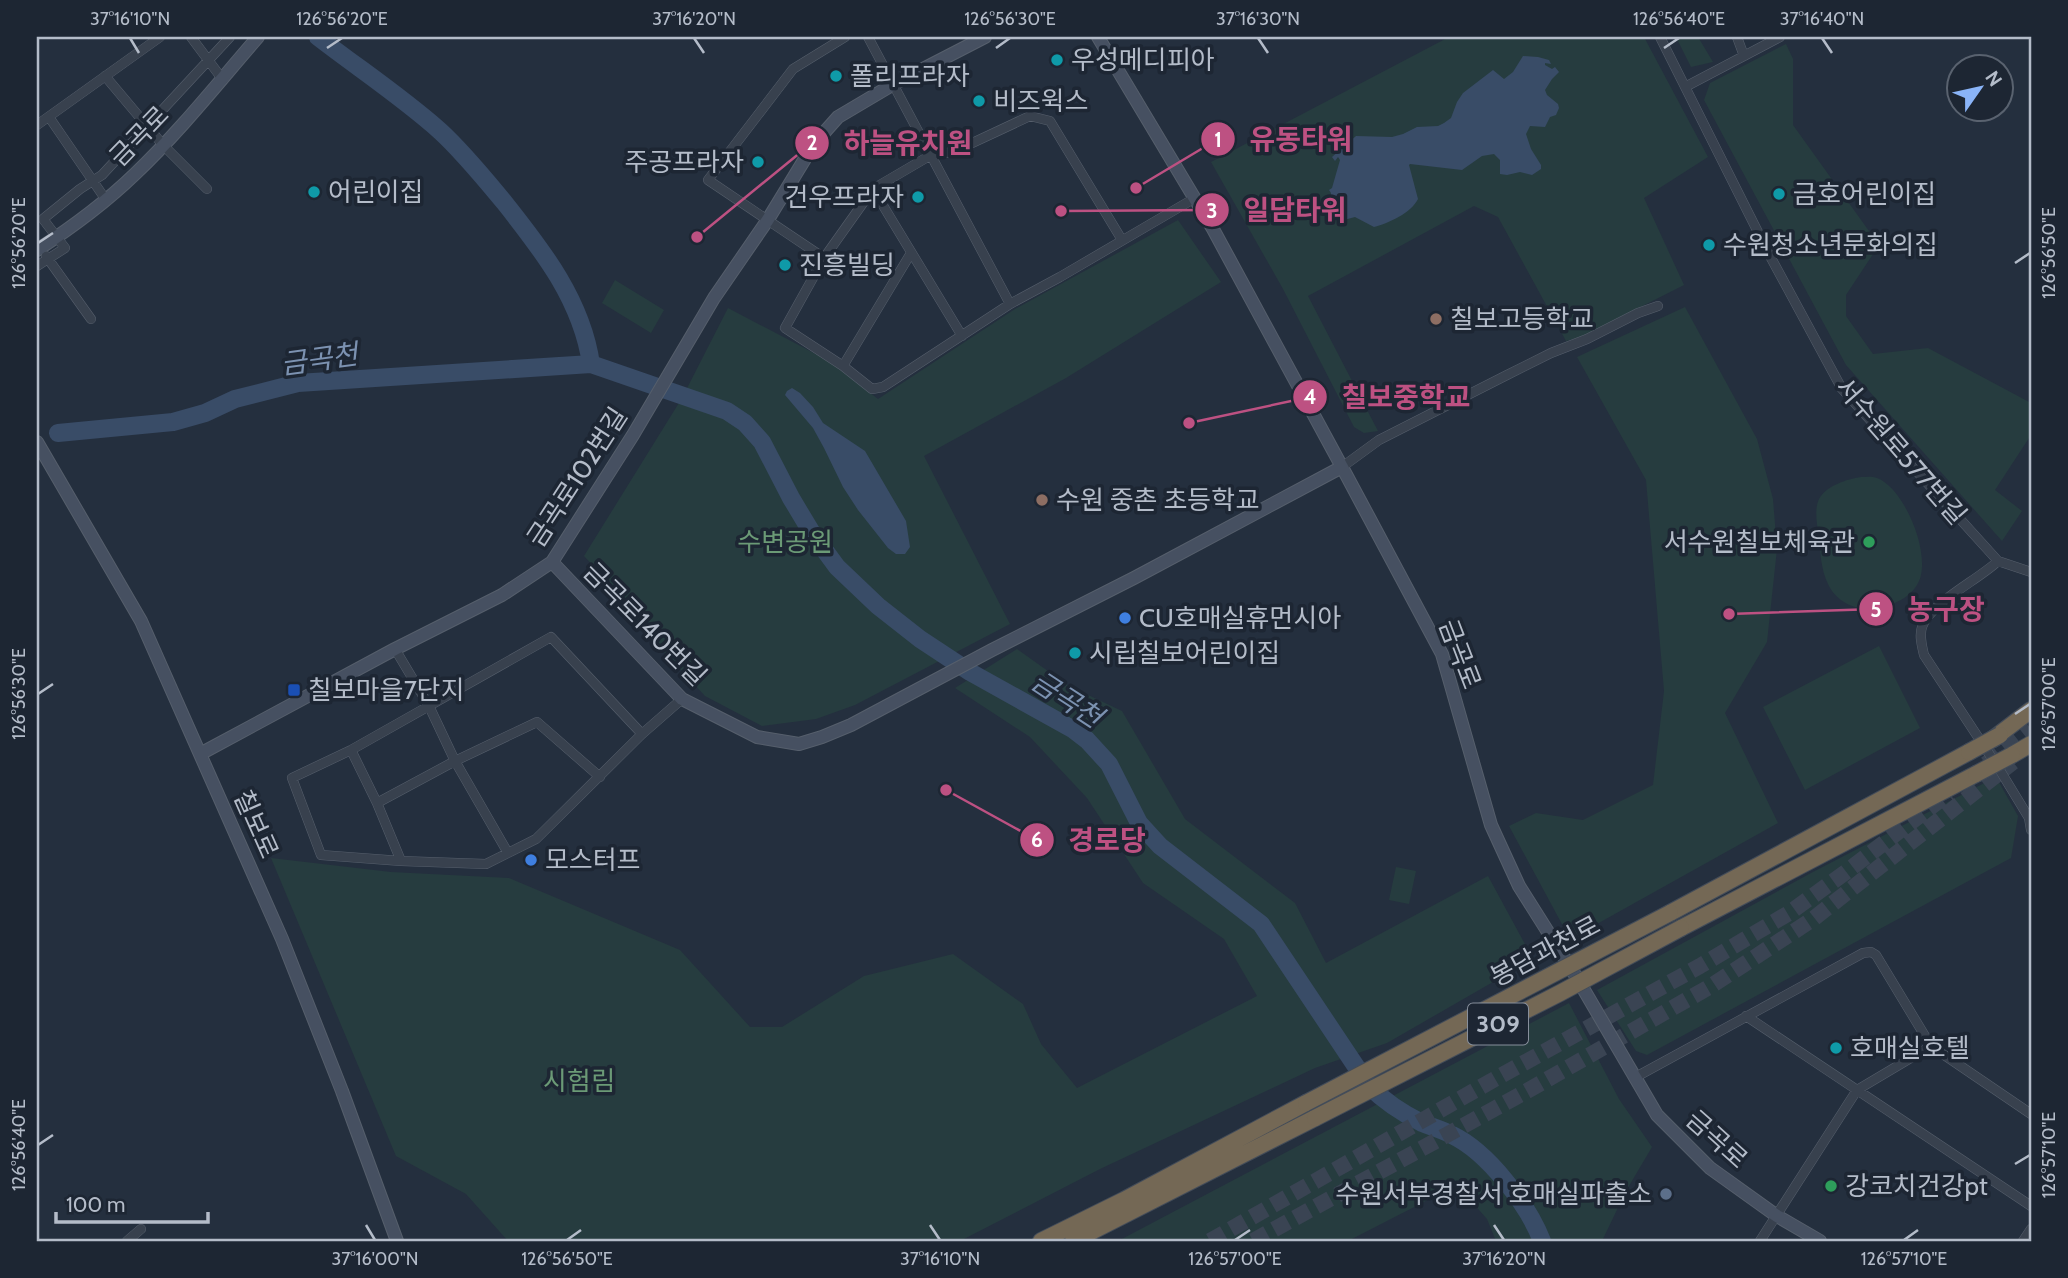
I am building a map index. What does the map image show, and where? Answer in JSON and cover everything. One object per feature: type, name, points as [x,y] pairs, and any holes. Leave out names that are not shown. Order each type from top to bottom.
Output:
[{"type":"highway","points":[[1996,737],[2031,710]]},
{"type":"highway","name":"봉담과천로","points":[[1041,1241],[1671,913],[2031,719]]},
{"type":"highway","name":"봉담과천로","points":[[1073,1241],[1560,993],[2031,744]]},
{"type":"main road","name":"금곡로","points":[[40,250],[106,200],[135,174],[223,80],[258,37]]},
{"type":"main road","name":"금곡로102번길","points":[[200,754],[502,595],[552,562],[684,352],[714,298],[767,221],[814,144],[838,117],[892,85],[985,37]]},
{"type":"main road","name":"금곡로","points":[[1098,37],[1195,198],[1442,654],[1491,825],[1511,870],[1634,1077],[1657,1115],[1710,1168],[1777,1216],[1819,1241]]},
{"type":"main road","name":"칠보로","points":[[38,448],[141,621],[282,939],[397,1241]]},
{"type":"main road","name":"금곡로140번길","points":[[552,562],[682,699],[757,737],[799,744],[851,725],[1342,467]]},
{"type":"street","points":[[37,125],[160,37]]},
{"type":"street","points":[[191,37],[223,80]]},
{"type":"street","points":[[57,236],[43,219],[102,175],[230,37]]},
{"type":"street","points":[[824,258],[708,180],[793,69],[845,37]]},
{"type":"street","points":[[868,37],[1010,304]]},
{"type":"street","name":"서수원로577번길","points":[[1660,37],[1770,256],[1842,389],[1998,561]]},
{"type":"street","points":[[1737,37],[1744,56]]},
{"type":"street","points":[[1685,87],[1780,37]]},
{"type":"street","points":[[105,76],[163,145],[207,189]]},
{"type":"street","points":[[1122,240],[1050,121],[1030,116],[953,152],[931,155],[873,189],[824,258],[785,328],[844,366],[872,389],[883,387],[1010,304],[1122,240],[1195,198]]},
{"type":"street","points":[[49,117],[106,200]]},
{"type":"street","points":[[873,189],[962,336]]},
{"type":"street","points":[[37,266],[40,250]]},
{"type":"street","points":[[40,250],[91,319]]},
{"type":"street","points":[[844,366],[911,253]]},
{"type":"street","points":[[1342,467],[1379,440],[1402,428],[1551,353],[1658,306]]},
{"type":"street","points":[[2031,572],[1998,561],[1932,610],[1922,626],[1920,637],[1924,654],[2029,818],[2031,830]]},
{"type":"street","points":[[642,734],[551,637],[351,750],[292,778],[321,855],[486,864],[536,839],[642,734],[682,699]]},
{"type":"street","points":[[396,649],[429,706],[455,761],[508,853]]},
{"type":"street","points":[[377,803],[455,761],[537,722],[600,776]]},
{"type":"street","points":[[351,750],[401,861]]},
{"type":"street","points":[[1634,1077],[1863,953],[1871,952],[1877,955],[1931,1046],[2031,1114]]},
{"type":"street","points":[[1746,1016],[2031,1206]]},
{"type":"street","points":[[1760,1241],[1857,1090],[1931,1046]]},
{"type":"street","points":[[2023,1241],[2031,1229]]},
{"type":"street","points":[[127,1241],[141,1230]]},
{"type":"green space","points":[[1449,37],[1644,37],[1708,157],[1644,198],[1684,285],[1579,338],[1566,341],[1498,217],[1474,206],[1308,296],[1378,431],[1364,433],[1354,427],[1283,289],[1211,162]]},
{"type":"green space","points":[[1676,37],[1698,37],[1713,62],[1691,67]]},
{"type":"green space","points":[[1786,44],[1793,59],[1793,125],[1879,245],[1846,295],[1846,316],[1873,354],[1928,348],[2031,403],[2031,435],[1995,490],[2022,511],[2002,541],[1846,365],[1704,100],[1710,83]]},
{"type":"green space","name":"수변공원","points":[[1178,220],[1221,282],[1066,378],[924,456],[1010,624],[855,705],[816,719],[762,726],[705,696],[631,617],[617,591],[584,556],[682,398],[728,308],[829,361],[878,399],[1015,309]]},
{"type":"green space","points":[[615,280],[664,310],[651,333],[602,303]]},
{"type":"green space","points":[[1685,307],[1757,439],[1773,499],[1777,549],[1767,642],[1725,713],[1778,823],[1570,939],[1509,826],[1536,813],[1583,820],[1653,785],[1664,691],[1646,480],[1577,357]]},
{"type":"green space","name":"서수원칠보체육관","points":[[1861,477],[1877,478],[1897,495],[1914,526],[1922,559],[1917,585],[1908,595],[1891,604],[1870,609],[1845,603],[1828,584],[1821,560],[1816,518],[1822,494],[1843,481]]},
{"type":"green space","points":[[1879,646],[1920,728],[1805,790],[1763,707]]},
{"type":"green space","name":"시험림","points":[[1017,649],[1069,686],[1122,711],[1185,819],[1295,903],[1326,963],[1488,876],[1533,959],[1387,1043],[1315,1068],[1100,1169],[960,1241],[508,1241],[466,1194],[396,1156],[271,858],[391,872],[509,878],[680,950],[750,1027],[782,1027],[864,976],[953,954],[1023,1004],[1041,1044],[1077,1088],[1257,996],[1224,939],[1143,883],[1087,798],[1030,737],[955,688]]},
{"type":"green space","points":[[1996,777],[2018,816],[2011,858],[1647,1055],[1636,1051],[1597,990],[1811,873]]},
{"type":"green space","points":[[1396,867],[1416,871],[1409,904],[1389,900]]},
{"type":"green space","points":[[1569,1003],[1619,1099],[1652,1147],[1626,1191],[1602,1241],[1496,1241],[1487,1219],[1457,1185],[1348,1241],[1118,1241]]},
{"type":"water","points":[[1523,56],[1549,60],[1551,64],[1545,65],[1552,69],[1555,67],[1559,72],[1545,90],[1558,104],[1556,115],[1550,117],[1545,127],[1530,126],[1526,134],[1541,169],[1532,175],[1520,172],[1500,174],[1500,160],[1494,154],[1482,156],[1462,170],[1410,164],[1418,199],[1405,213],[1374,227],[1355,217],[1340,221],[1331,218],[1328,206],[1331,193],[1329,190],[1332,188],[1340,160],[1338,157],[1335,161],[1332,157],[1356,136],[1392,137],[1417,127],[1438,126],[1451,118],[1463,93],[1493,70],[1504,79],[1513,72]]},
{"type":"water","points":[[792,388],[813,407],[823,423],[865,451],[906,521],[910,547],[905,554],[896,554],[888,548],[858,510],[813,428],[785,395]]},
{"type":"waterway","name":"금곡천","points":[[318,37],[425,118],[489,184],[533,239],[559,278],[579,319],[591,364]]},
{"type":"waterway","name":"금곡천","points":[[58,433],[173,422],[205,413],[235,399],[298,383],[591,364],[727,411],[745,423],[762,442],[791,498],[837,567],[878,606],[920,639],[970,672],[1074,730],[1087,740],[1109,764],[1139,823],[1160,846],[1261,924],[1369,1086],[1400,1111],[1452,1135],[1479,1154],[1517,1196],[1542,1241]]},
{"type":"tunnel","points":[[1986,764],[2031,729]]},
{"type":"tunnel","points":[[1253,1241],[1527,1091],[1711,986],[1813,919],[2013,762]]},
{"type":"tunnel","points":[[1210,1241],[1700,966],[1789,913],[1949,793]]},
{"type":"place","name":"우성메디피아","points":[[1057,60]]},
{"type":"place","name":"폴리프라자","points":[[836,76]]},
{"type":"place","name":"비즈윅스","points":[[979,101]]},
{"type":"place","name":"주공프라자","points":[[758,162]]},
{"type":"place","name":"유동타워","points":[[1136,188]]},
{"type":"place","name":"어린이집","points":[[314,192]]},
{"type":"place","name":"금호어린이집","points":[[1779,194]]},
{"type":"place","name":"건우프라자","points":[[918,197]]},
{"type":"place","name":"일담타워","points":[[1061,211]]},
{"type":"place","name":"하늘유치원","points":[[697,237]]},
{"type":"place","name":"수원청소년문화의집","points":[[1709,245]]},
{"type":"place","name":"진흥빌딩","points":[[785,265]]},
{"type":"place","name":"칠보고등학교","points":[[1436,319]]},
{"type":"place","name":"칠보중학교","points":[[1189,423]]},
{"type":"place","name":"수원 중촌 초등학교","points":[[1042,500]]},
{"type":"place","name":"서수원칠보체육관","points":[[1869,542]]},
{"type":"place","name":"농구장","points":[[1729,614]]},
{"type":"place","name":"CU호매실휴먼시아","points":[[1125,618]]},
{"type":"place","name":"시립칠보어린이집","points":[[1075,653]]},
{"type":"place","name":"칠보마을7단지","points":[[294,690]]},
{"type":"place","name":"경로당","points":[[946,790]]},
{"type":"place","name":"모스터프","points":[[531,860]]},
{"type":"place","name":"호매실호텔","points":[[1836,1048]]},
{"type":"place","name":"강코치건강pt","points":[[1831,1186]]},
{"type":"place","name":"수원서부경찰서 호매실파출소","points":[[1666,1194]]}]
